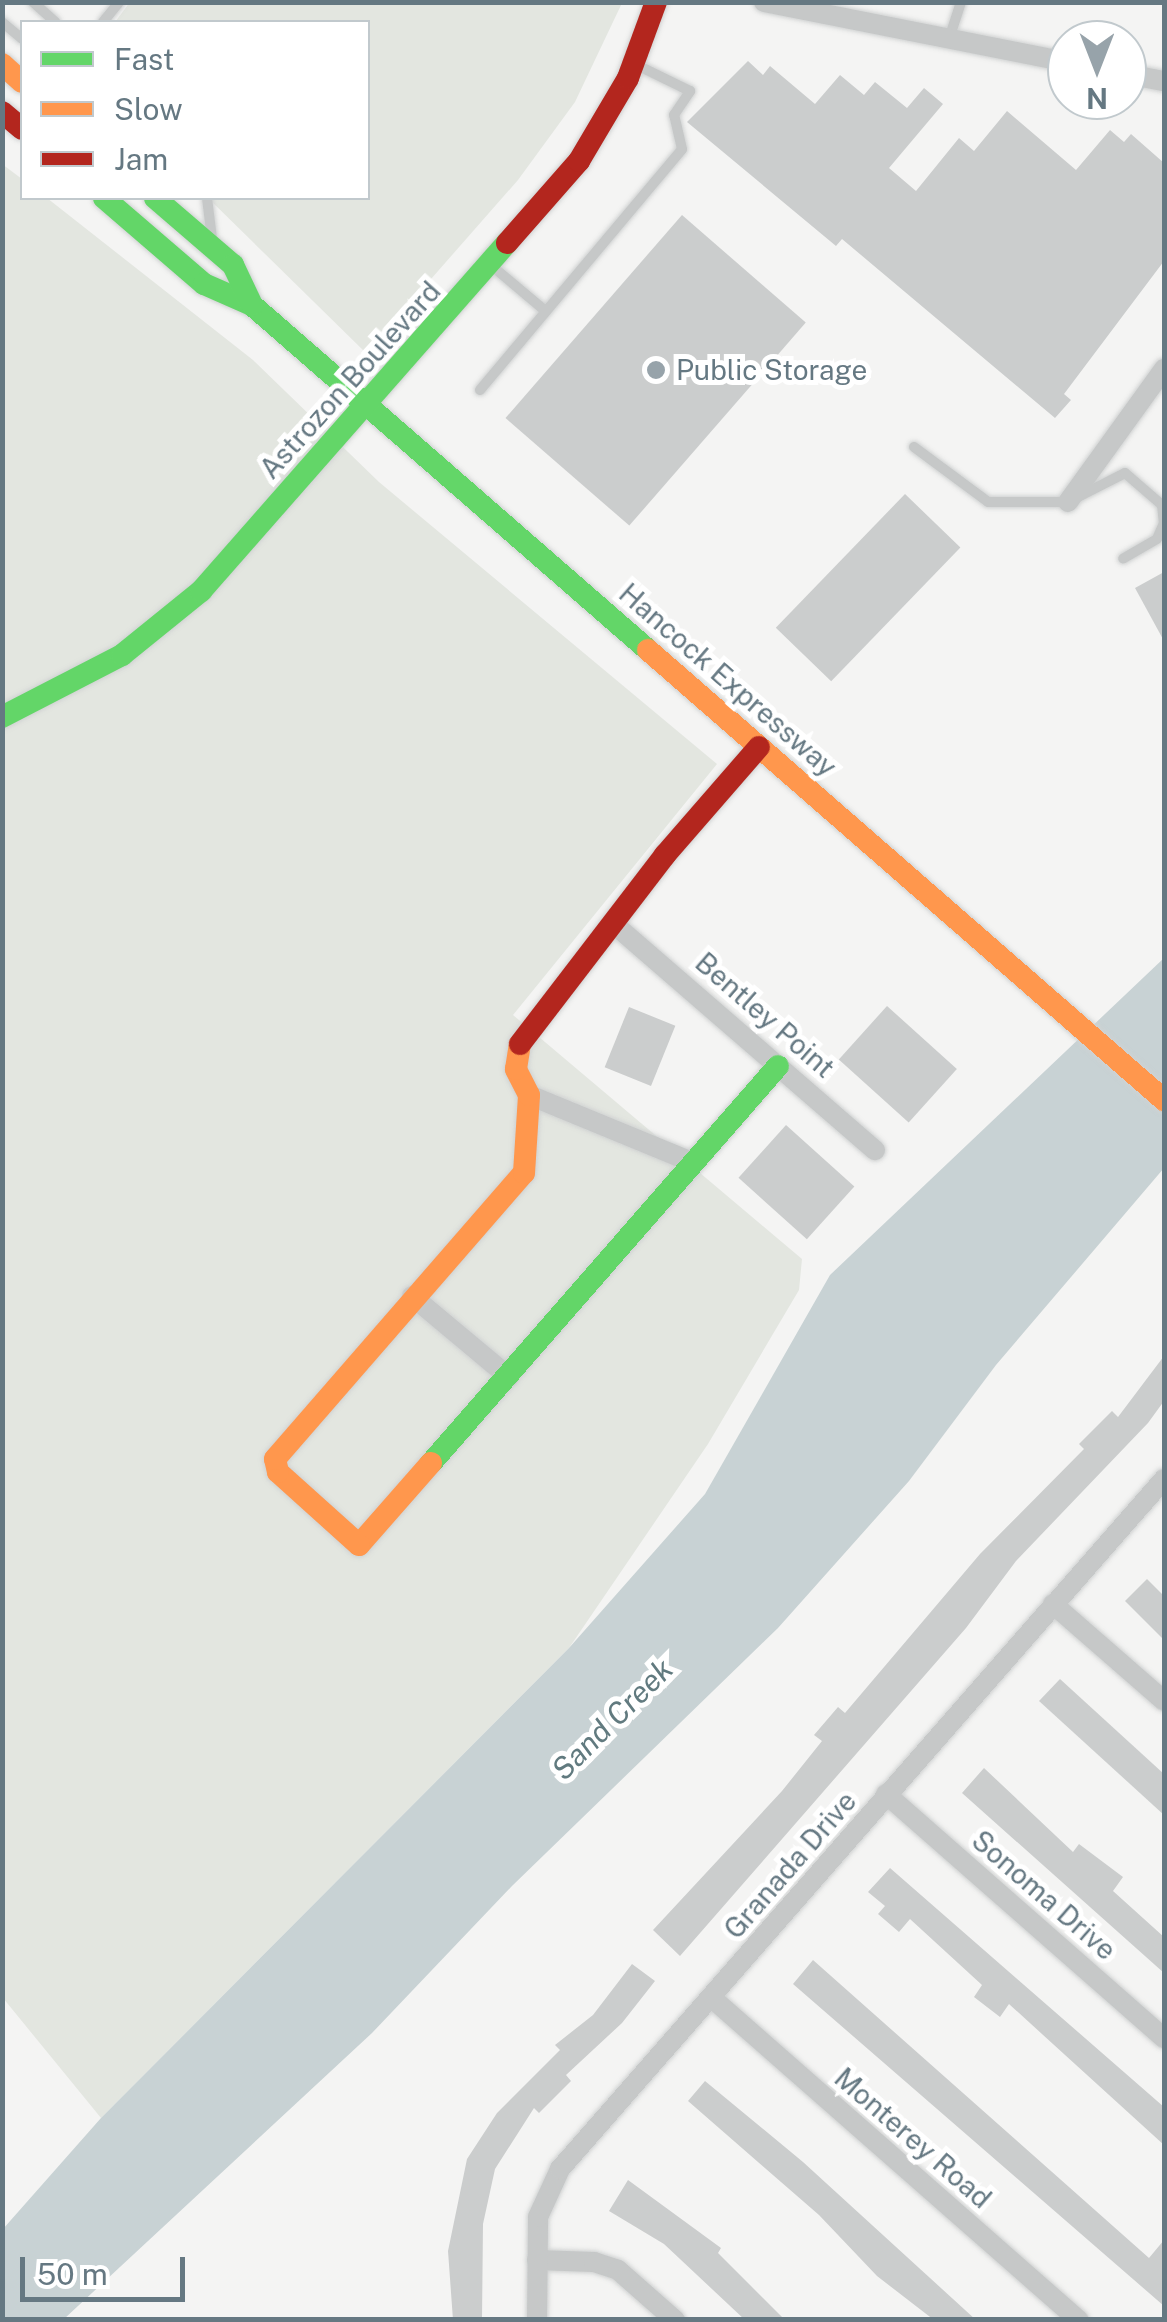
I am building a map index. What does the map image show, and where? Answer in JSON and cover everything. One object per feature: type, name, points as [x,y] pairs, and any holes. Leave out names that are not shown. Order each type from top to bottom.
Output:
[{"type":"main road","name":"Astrozon Boulevard","points":[[2,717],[122,656],[201,592],[579,161],[634,64],[656,2]]},
{"type":"main road","name":"Hancock Expressway","points":[[106,200],[204,284],[252,306],[1164,1100]]},
{"type":"main road","name":"Hancock Expressway","points":[[157,200],[233,264],[252,306]]},
{"type":"main road","points":[[760,747],[665,855],[615,925],[520,1042],[516,1069],[529,1095],[524,1174],[412,1296],[275,1459],[278,1472],[359,1546],[778,1066]]},
{"type":"street","points":[[764,2],[1047,58]]},
{"type":"street","points":[[1068,502],[1164,370]]},
{"type":"street","name":"Bentley Point","points":[[615,925],[876,1150]]},
{"type":"street","points":[[529,1095],[694,1163]]},
{"type":"street","points":[[412,1296],[509,1377]]},
{"type":"street","name":"Granada Drive","points":[[537,2320],[537,2260],[546,2190],[886,1794],[1164,1479]]},
{"type":"street","points":[[1053,1604],[1164,1702]]},
{"type":"street","name":"Sonoma Drive","points":[[886,1794],[1164,2038]]},
{"type":"street","name":"Monterey Road","points":[[712,1998],[1079,2320]]},
{"type":"street","points":[[537,2260],[594,2262],[618,2270],[674,2320]]},
{"type":"lane","points":[[33,2],[52,20]]},
{"type":"lane","points":[[949,39],[961,2]]},
{"type":"lane","points":[[480,390],[543,309],[682,149],[674,115],[690,91],[634,64]]},
{"type":"lane","points":[[206,200],[212,247]]},
{"type":"lane","points":[[491,265],[543,309]]},
{"type":"lane","points":[[914,447],[988,502],[1068,502],[1124,474],[1162,506],[1157,538],[1123,560]]},
{"type":"shaded area","points":[[130,2],[622,3],[575,102],[518,180],[366,353],[210,200],[370,200],[370,20],[116,20]]},
{"type":"shaded area","points":[[2,164],[20,178],[20,200],[50,200],[253,360],[379,482],[717,764],[513,1015],[802,1259],[799,1290],[708,1444],[569,1648],[101,2118],[3,1998]]},
{"type":"water","name":"Sand Creek","points":[[1164,958],[1164,1168],[996,1365],[909,1481],[778,1628],[512,1886],[372,2033],[64,2319],[3,2320],[3,2229],[101,2118],[569,1648],[705,1494],[830,1275]]},
{"type":"building","points":[[748,61],[763,75],[770,66],[815,104],[840,75],[864,95],[875,82],[907,108],[924,88],[943,104],[889,168],[916,191],[959,138],[974,151],[1007,111],[1076,170],[1110,130],[1124,142],[1131,134],[1164,163],[1164,261],[1064,394],[1071,400],[1055,418],[842,239],[836,246],[687,122]]},
{"type":"building","name":"Public Storage","points":[[682,215],[806,323],[629,526],[506,418]]},
{"type":"building","points":[[905,494],[960,547],[831,681],[776,628]]},
{"type":"building","points":[[1164,572],[1164,641],[1135,588]]},
{"type":"building","points":[[887,1006],[957,1069],[909,1122],[839,1060]]},
{"type":"building","points":[[629,1007],[675,1026],[651,1086],[605,1067]]},
{"type":"building","points":[[786,1125],[854,1187],[807,1239],[738,1178]]},
{"type":"building","points":[[1164,1356],[1164,1401],[1148,1423],[1016,1561],[966,1628],[680,1956],[653,1930],[782,1791],[822,1741],[814,1735],[838,1707],[845,1713],[980,1554],[1084,1449],[1079,1444],[1112,1411],[1118,1417]]},
{"type":"building","points":[[1147,1579],[1164,1596],[1164,1640],[1125,1601]]},
{"type":"building","points":[[1060,1679],[1164,1774],[1164,1815],[1039,1701]]},
{"type":"building","points":[[984,1768],[1073,1852],[1079,1844],[1123,1877],[1113,1891],[1164,1937],[1164,1973],[962,1793]]},
{"type":"building","points":[[890,1868],[1164,2107],[1164,2145],[1009,2004],[1000,2017],[974,1997],[982,1985],[910,1919],[899,1932],[878,1914],[885,1906],[868,1892]]},
{"type":"building","points":[[813,1960],[1149,2258],[1164,2240],[1164,2306],[793,1984]]},
{"type":"building","points":[[632,1964],[655,1981],[622,2023],[566,2075],[571,2081],[539,2113],[534,2108],[495,2169],[483,2224],[482,2320],[453,2320],[448,2251],[467,2159],[497,2113],[560,2050],[555,2045],[593,2015]]},
{"type":"building","points":[[705,2081],[803,2162],[976,2320],[934,2320],[877,2276],[819,2215],[688,2101]]},
{"type":"building","points":[[628,2180],[721,2248],[718,2253],[785,2320],[745,2320],[664,2244],[609,2211]]},
{"type":"traffic: fast","points":[[106,200],[204,284],[252,305],[648,650]]},
{"type":"traffic: fast","points":[[157,200],[233,265],[252,305]]},
{"type":"traffic: fast","points":[[2,717],[122,655],[201,591],[507,243]]},
{"type":"traffic: fast","points":[[431,1463],[778,1066]]},
{"type":"traffic: slow","points":[[2,64],[20,80]]},
{"type":"traffic: slow","points":[[648,650],[1164,1100]]},
{"type":"traffic: slow","points":[[431,1463],[359,1545],[278,1472],[275,1459],[524,1173],[529,1095],[516,1069],[520,1044]]},
{"type":"traffic: jam","points":[[507,243],[579,161],[628,78],[656,2]]},
{"type":"traffic: jam","points":[[2,112],[20,127]]},
{"type":"traffic: jam","points":[[520,1044],[665,855],[759,747]]},
{"type":"place","name":"Public Storage","points":[[656,370]]}]
